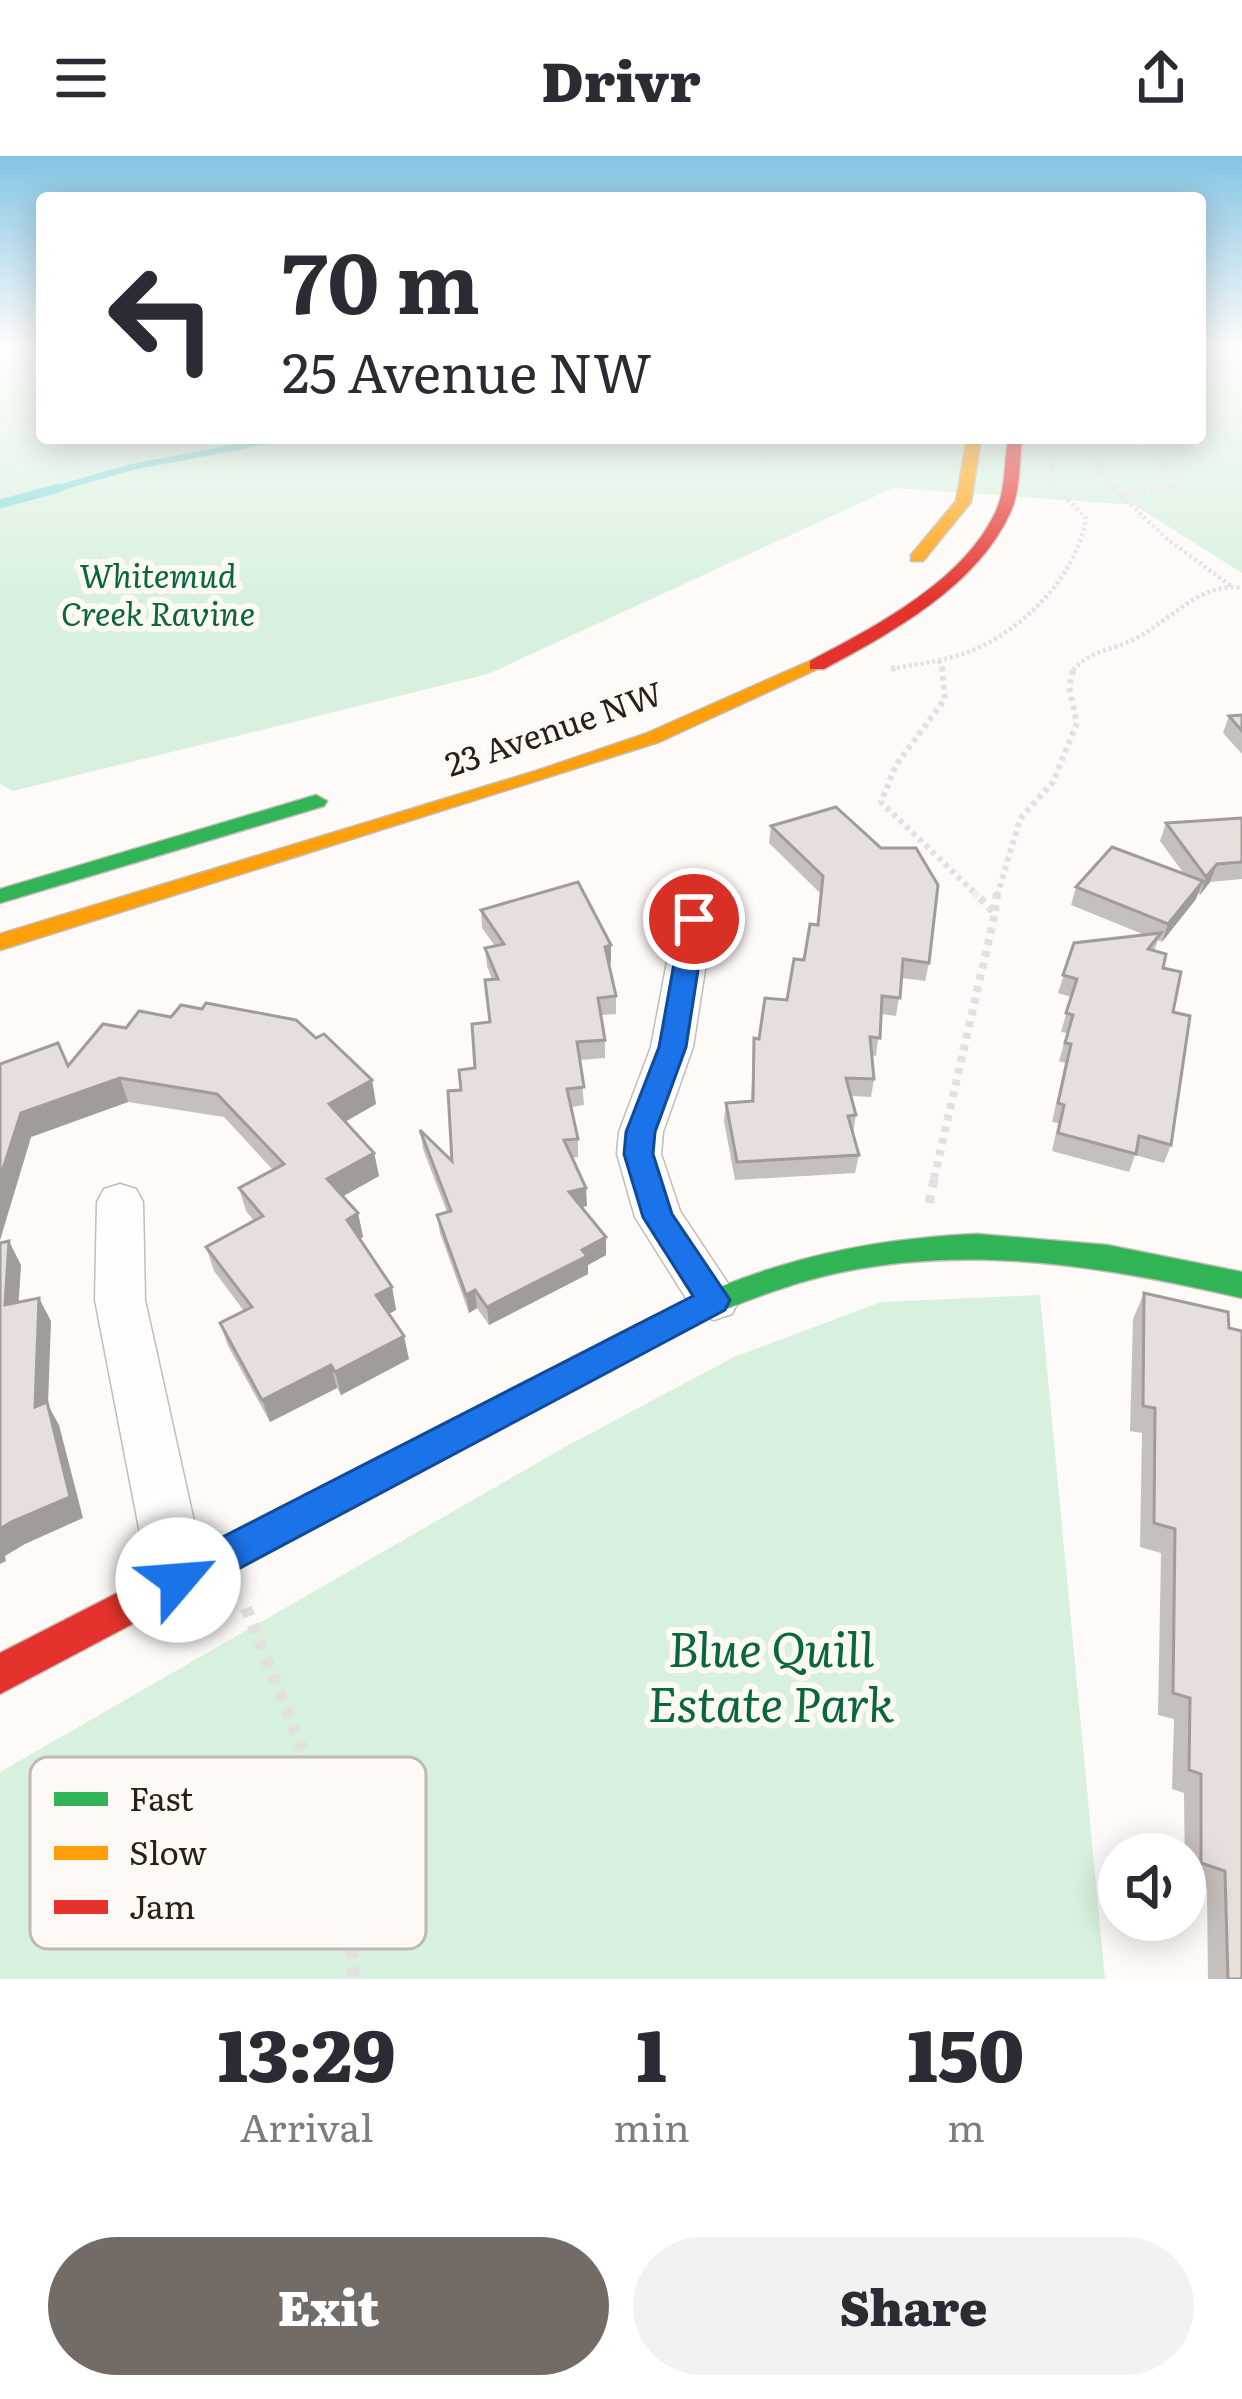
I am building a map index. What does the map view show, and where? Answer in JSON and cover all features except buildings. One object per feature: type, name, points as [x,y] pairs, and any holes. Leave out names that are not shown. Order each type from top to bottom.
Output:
[{"type":"main road","points":[[896,575],[939,535],[963,502],[974,444]]},
{"type":"main road","name":"23 Avenue NW","points":[[0,942],[619,750],[818,668],[923,600],[985,544],[1007,506],[1018,462],[1016,444]]},
{"type":"main road","points":[[0,896],[333,796]]},
{"type":"main road","points":[[0,1674],[714,1300],[800,1269],[918,1246],[988,1242],[1062,1247],[1242,1285]]},
{"type":"street","points":[[694,919],[672,1047],[641,1132],[639,1154],[658,1217],[714,1300]]},
{"type":"street","points":[[120,1202],[120,1300],[198,1570]]},
{"type":"path","points":[[1081,444],[1118,493],[1180,554],[1242,588]]},
{"type":"path","points":[[1118,493],[1166,492],[1176,485],[1161,458],[1140,444]]},
{"type":"path","points":[[918,1246],[995,913],[998,877],[1020,819],[1053,782],[1078,723],[1069,687],[1074,668],[1095,652],[1138,638],[1168,611],[1231,586]]},
{"type":"path","points":[[939,661],[949,680],[948,699],[881,783],[881,802],[995,913]]},
{"type":"path","points":[[198,1570],[248,1610],[306,1757]]},
{"type":"path","points":[[351,1949],[354,1979]]},
{"type":"green space","name":"Whitemud Creek Ravine","points":[[0,431],[36,431],[36,444],[1206,444],[1206,431],[1242,431],[1242,573],[1134,505],[893,488],[488,674],[13,791],[0,784]]},
{"type":"green space","name":"Blue Quill Estate Park","points":[[1040,1295],[1105,1979],[0,1979],[0,1772],[565,1447],[734,1357],[881,1302]]},
{"type":"waterway","points":[[49,491],[132,467],[253,444]]},
{"type":"waterway","points":[[49,491],[59,488]]},
{"type":"waterway","points":[[0,504],[49,491]]},
{"type":"traffic: fast","points":[[0,896],[316,801]]},
{"type":"traffic: fast","points":[[602,1359],[700,1306],[782,1275],[848,1258],[913,1249],[1042,1249],[1107,1257],[1242,1285]]},
{"type":"traffic: slow","points":[[917,558],[963,502],[973,444]]},
{"type":"traffic: slow","points":[[0,942],[543,775],[652,738],[817,665]]},
{"type":"traffic: jam","points":[[817,665],[894,620],[971,558],[1003,512],[1014,444]]},
{"type":"traffic: jam","points":[[0,1674],[602,1359]]},
{"type":"route","points":[[178,1580],[714,1300],[658,1217],[644,1184],[639,1154],[641,1132],[672,1047],[694,919]]}]
